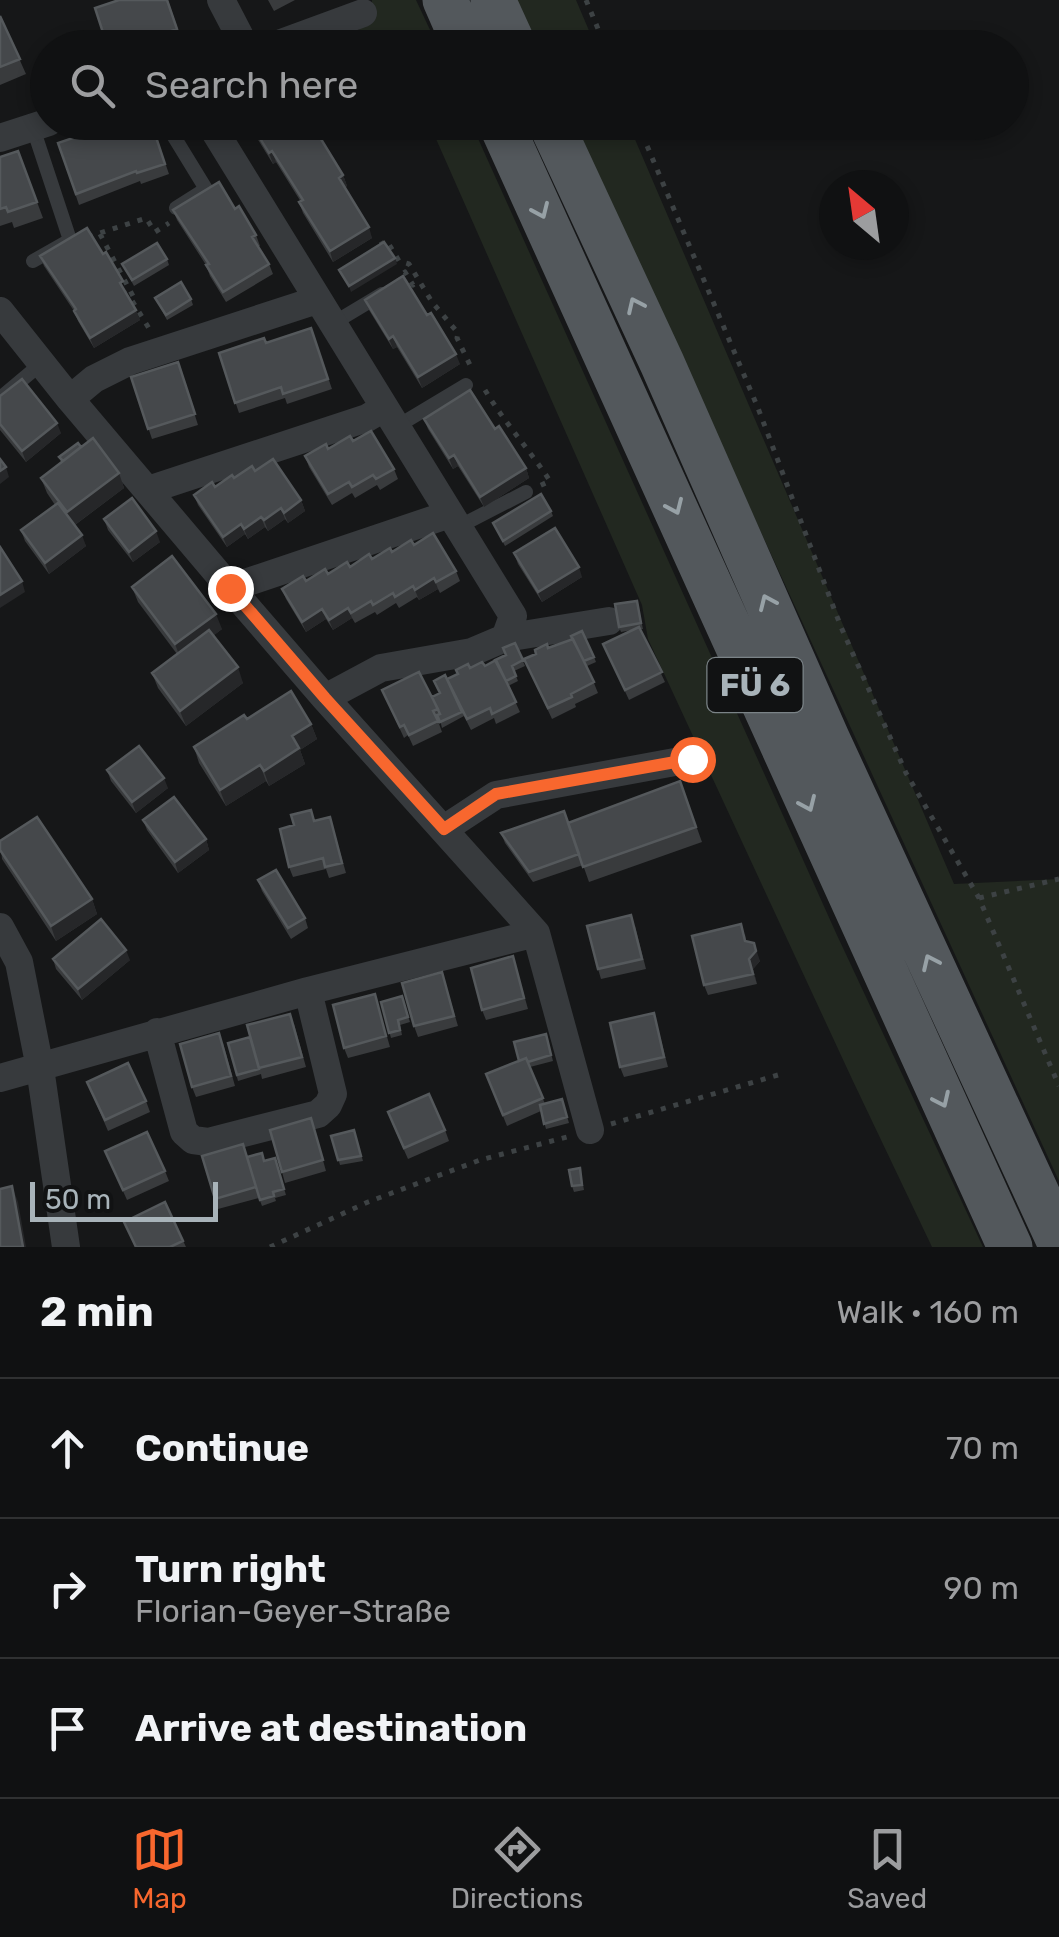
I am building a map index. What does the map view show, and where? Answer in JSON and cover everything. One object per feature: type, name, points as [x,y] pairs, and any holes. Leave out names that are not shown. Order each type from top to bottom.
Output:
[{"type":"main road","points":[[444,0],[458,30]]},
{"type":"main road","points":[[494,0],[507,30]]},
{"type":"main road","name":"FÜ 6","points":[[508,140],[1010,1247]]},
{"type":"main road","name":"FÜ 6","points":[[558,140],[1059,1241]]},
{"type":"street","points":[[222,0],[237,30]]},
{"type":"street","points":[[308,30],[351,11]]},
{"type":"street","points":[[0,138],[30,128]]},
{"type":"street","points":[[220,140],[513,616],[505,638]]},
{"type":"street","points":[[70,399],[94,379],[130,361],[317,300]]},
{"type":"street","points":[[0,311],[230,588],[536,933],[590,1130]]},
{"type":"street","points":[[148,490],[367,418],[390,418]]},
{"type":"street","points":[[230,588],[454,520]]},
{"type":"street","points":[[325,698],[381,668],[472,652],[505,638],[609,621]]},
{"type":"street","points":[[444,829],[496,794],[692,759]]},
{"type":"street","points":[[0,926],[19,962],[40,1068],[66,1247]]},
{"type":"street","points":[[0,1078],[308,991],[536,933]]},
{"type":"street","points":[[157,1032],[184,1132],[193,1140],[208,1142],[318,1114],[333,1094],[308,991]]},
{"type":"lane","points":[[33,261],[70,240],[45,140]]},
{"type":"lane","points":[[175,209],[206,189],[177,140]]},
{"type":"lane","points":[[332,324],[401,282]]},
{"type":"lane","points":[[0,398],[42,364]]},
{"type":"lane","points":[[390,418],[466,385]]},
{"type":"lane","points":[[454,520],[526,492]]},
{"type":"path","points":[[586,0],[598,30]]},
{"type":"path","points":[[646,140],[758,408],[849,645],[906,773],[979,898],[1059,1086]]},
{"type":"path","points":[[70,240],[146,218],[152,234],[181,216],[175,209]]},
{"type":"path","points":[[100,234],[107,258],[118,270],[162,351]]},
{"type":"path","points":[[372,251],[387,241],[458,332],[457,338],[500,417],[550,480],[526,492]]},
{"type":"path","points":[[118,270],[130,262]]},
{"type":"path","points":[[401,282],[398,277],[405,272],[413,285],[419,281]]},
{"type":"path","points":[[420,308],[432,302]]},
{"type":"path","points":[[446,344],[457,338]]},
{"type":"path","points":[[516,457],[530,450]]},
{"type":"path","points":[[979,898],[1059,880]]},
{"type":"path","points":[[270,1247],[368,1202],[480,1160],[778,1075]]},
{"type":"shaded area","points":[[372,0],[416,0],[430,30],[358,30],[371,20]]},
{"type":"shaded area","points":[[516,0],[576,0],[589,30],[530,30]]},
{"type":"shaded area","points":[[437,140],[479,140],[836,933],[983,1247],[932,1247],[648,639],[642,605]]},
{"type":"shaded area","points":[[581,140],[635,140],[954,884],[1059,879],[1059,1181]]},
{"type":"building","points":[[119,0],[167,0],[177,29],[102,30],[95,8]]},
{"type":"building","points":[[0,16],[20,59],[0,67]]},
{"type":"building","points":[[157,140],[165,164],[76,194],[58,143]]},
{"type":"building","points":[[261,140],[322,140],[369,227],[330,251],[299,202],[303,200],[272,151],[269,153]]},
{"type":"building","points":[[18,151],[37,202],[8,212],[6,207],[0,209],[0,157]]},
{"type":"building","points":[[219,182],[235,209],[239,206],[269,264],[223,292],[173,210]]},
{"type":"building","points":[[87,228],[103,254],[106,252],[136,310],[90,338],[76,309],[40,256]]},
{"type":"building","points":[[384,242],[395,258],[349,286],[339,270]]},
{"type":"building","points":[[157,243],[167,259],[132,280],[122,264]]},
{"type":"building","points":[[403,276],[456,354],[418,377],[365,300]]},
{"type":"building","points":[[181,282],[191,299],[166,315],[155,298]]},
{"type":"building","points":[[311,328],[328,379],[283,394],[281,387],[235,403],[219,353]]},
{"type":"building","points":[[178,362],[195,414],[148,429],[131,377]]},
{"type":"building","points":[[22,379],[57,423],[22,451],[0,424],[0,396]]},
{"type":"building","points":[[470,390],[526,468],[480,497],[454,455],[449,458],[424,419]]},
{"type":"building","points":[[371,431],[394,469],[352,487],[349,482],[328,494],[305,456],[326,444],[328,449],[350,436],[353,441]]},
{"type":"building","points":[[93,438],[119,473],[67,512],[41,478]]},
{"type":"building","points":[[78,443],[81,447],[63,461],[59,457]]},
{"type":"building","points":[[273,459],[301,500],[284,513],[281,508],[244,529],[241,524],[223,537],[194,495],[212,482],[215,487],[232,475],[234,478],[252,466],[255,471]]},
{"type":"building","points":[[541,494],[551,511],[503,541],[493,523]]},
{"type":"building","points":[[132,498],[156,531],[129,552],[104,519]]},
{"type":"building","points":[[58,503],[82,535],[45,563],[21,530]]},
{"type":"building","points":[[555,528],[579,567],[538,592],[514,553]]},
{"type":"building","points":[[433,533],[456,571],[415,590],[413,586],[395,597],[393,593],[351,613],[348,608],[329,620],[322,609],[302,622],[282,589],[303,576],[306,581],[325,569],[328,574],[347,562],[350,567],[369,554],[372,559],[411,540],[414,545]]},
{"type":"building","points":[[0,547],[22,581],[0,595]]},
{"type":"building","points":[[172,556],[216,614],[175,644],[132,587]]},
{"type":"building","points":[[637,601],[641,623],[619,627],[615,604]]},
{"type":"building","points":[[639,627],[662,672],[625,690],[603,644]]},
{"type":"building","points":[[209,630],[238,667],[180,711],[152,673]]},
{"type":"building","points":[[582,631],[594,657],[584,661],[571,636]]},
{"type":"building","points":[[573,639],[594,682],[548,708],[524,659],[547,644],[548,648]]},
{"type":"building","points":[[515,643],[523,660],[512,666],[516,676],[506,681],[495,660],[506,655],[503,648]]},
{"type":"building","points":[[496,660],[516,702],[492,714],[490,708],[467,719],[447,679],[468,664],[470,668],[482,662],[485,666]]},
{"type":"building","points":[[419,672],[438,709],[433,711],[438,721],[409,735],[404,725],[400,727],[382,690]]},
{"type":"building","points":[[445,675],[462,712],[440,722],[432,697],[440,693],[434,681]]},
{"type":"building","points":[[291,691],[311,724],[292,736],[299,748],[264,771],[260,765],[220,790],[194,747]]},
{"type":"building","points":[[139,746],[164,778],[132,802],[107,770]]},
{"type":"building","points":[[680,781],[696,827],[583,867],[568,823]]},
{"type":"building","points":[[174,797],[206,839],[175,862],[143,820]]},
{"type":"building","points":[[311,810],[314,821],[330,817],[342,863],[325,867],[323,858],[289,867],[280,829],[294,825],[291,815]]},
{"type":"building","points":[[564,811],[579,854],[529,872],[501,833]]},
{"type":"building","points":[[37,817],[92,899],[51,926],[0,850],[0,841]]},
{"type":"building","points":[[276,870],[305,918],[288,928],[258,880]]},
{"type":"building","points":[[631,915],[642,959],[598,969],[587,926]]},
{"type":"building","points":[[101,919],[126,950],[78,989],[53,959]]},
{"type":"building","points":[[741,924],[745,941],[754,943],[756,951],[749,959],[753,974],[704,985],[692,936]]},
{"type":"building","points":[[513,956],[524,998],[482,1010],[471,968]]},
{"type":"building","points":[[442,972],[454,1016],[414,1026],[402,983]]},
{"type":"building","points":[[375,994],[386,1036],[344,1048],[333,1005]]},
{"type":"building","points":[[402,996],[408,1017],[398,1020],[400,1030],[389,1033],[381,1002]]},
{"type":"building","points":[[654,1013],[664,1057],[620,1067],[610,1023]]},
{"type":"building","points":[[290,1014],[302,1057],[259,1068],[247,1025]]},
{"type":"building","points":[[219,1033],[231,1076],[192,1087],[180,1044]]},
{"type":"building","points":[[546,1034],[551,1055],[519,1061],[514,1042]]},
{"type":"building","points":[[250,1037],[259,1069],[237,1075],[228,1043]]},
{"type":"building","points":[[526,1058],[543,1098],[503,1115],[486,1074]]},
{"type":"building","points":[[128,1063],[146,1101],[105,1120],[87,1082]]},
{"type":"building","points":[[429,1094],[445,1130],[404,1148],[388,1112]]},
{"type":"building","points":[[562,1099],[567,1117],[544,1124],[540,1105]]},
{"type":"building","points":[[311,1118],[323,1160],[282,1172],[270,1130]]},
{"type":"building","points":[[354,1130],[361,1156],[338,1160],[331,1136]]},
{"type":"building","points":[[147,1132],[165,1171],[123,1190],[105,1151]]},
{"type":"building","points":[[243,1144],[256,1187],[215,1199],[202,1156]]},
{"type":"building","points":[[262,1153],[264,1161],[275,1158],[284,1189],[260,1200],[247,1157]]},
{"type":"building","points":[[580,1168],[582,1185],[572,1186],[569,1170]]},
{"type":"building","points":[[12,1186],[23,1247],[0,1247],[0,1189]]},
{"type":"building","points":[[165,1202],[183,1241],[170,1247],[136,1247],[124,1222]]},
{"type":"route","points":[[230,588],[444,829],[496,794],[692,759]]}]
